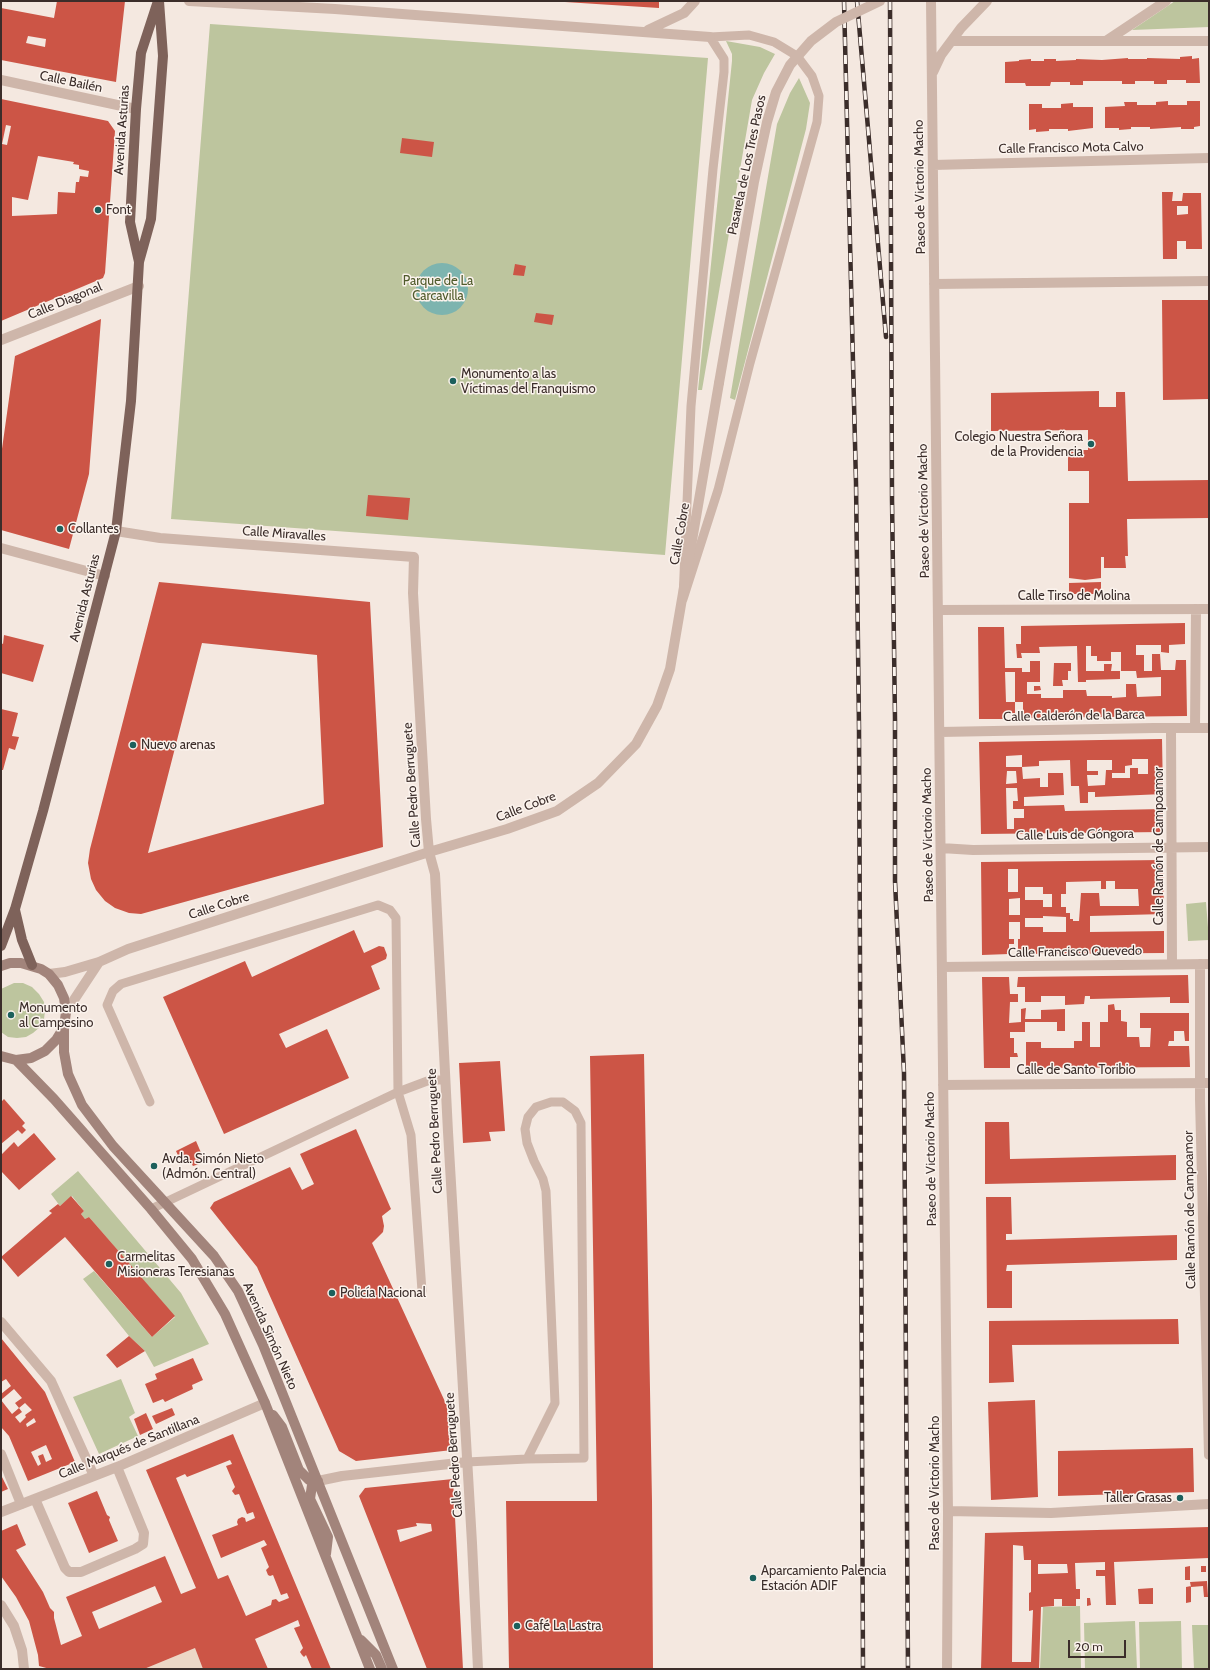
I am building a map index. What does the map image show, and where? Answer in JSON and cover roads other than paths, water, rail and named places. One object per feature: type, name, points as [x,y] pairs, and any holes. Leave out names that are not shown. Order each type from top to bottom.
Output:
[{"type":"main road","name":"Avenida Asturias","points":[[1,946],[15,909],[43,811],[116,531],[131,401],[139,286],[139,262],[130,222],[136,109],[141,53],[159,1]]},
{"type":"main road","name":"Avenida Asturias","points":[[139,262],[151,219],[163,56],[159,1]]},
{"type":"main road","points":[[15,909],[22,940],[32,965]]},
{"type":"main road","points":[[1,966],[21,962],[32,965],[49,974],[58,985],[64,998],[66,1012]]},
{"type":"main road","name":"Avenida Simón Nieto","points":[[66,1012],[64,1027],[64,1052],[68,1074],[82,1105],[113,1146],[214,1256],[238,1291],[263,1345],[393,1669]]},
{"type":"main road","points":[[1,1056],[16,1060],[31,1058],[45,1051],[56,1040],[64,1027]]},
{"type":"main road","points":[[16,1060],[54,1098],[151,1209],[192,1259],[225,1314],[265,1403],[370,1669]]},
{"type":"main road","points":[[265,1403],[282,1427],[299,1470],[309,1480],[318,1481]]},
{"type":"main road","points":[[318,1481],[312,1485],[310,1499],[328,1537],[326,1556]]},
{"type":"main road","points":[[358,1637],[376,1655],[382,1669]]},
{"type":"street","points":[[189,1],[335,5],[710,37]]},
{"type":"street","points":[[646,31],[684,14],[695,1]]},
{"type":"street","name":"Pasarela de Los Tres Pasos","points":[[719,383],[754,182],[776,92],[790,65],[811,42],[836,22],[880,1]]},
{"type":"street","name":"Paseo de Victorio Macho","points":[[931,1],[948,1511],[947,1669]]},
{"type":"street","points":[[932,74],[941,55],[961,28],[987,1]]},
{"type":"street","points":[[1106,41],[1166,1]]},
{"type":"street","points":[[952,41],[1209,41]]},
{"type":"street","name":"Calle Bailén","points":[[1,80],[136,109]]},
{"type":"street","name":"Calle Francisco Mota Calvo","points":[[933,165],[1209,158]]},
{"type":"street","points":[[934,284],[1209,281]]},
{"type":"street","name":"Calle Diagonal","points":[[1,340],[139,286]]},
{"type":"street","name":"Calle Cobre","points":[[49,974],[65,972],[99,962],[128,949],[429,852],[507,829],[557,811],[598,783],[636,744],[657,706],[670,669],[719,383]]},
{"type":"street","name":"Calle Miravalles","points":[[116,531],[160,538],[414,557],[413,593]]},
{"type":"street","points":[[1,548],[105,576]]},
{"type":"street","name":"Calle Pedro Berruguete","points":[[413,593],[426,819],[429,852],[435,874],[478,1669]]},
{"type":"street","points":[[1195,728],[1196,609]]},
{"type":"street","name":"Calle Tirso de Molina","points":[[938,610],[1209,609]]},
{"type":"street","name":"Calle Calderón de la Barca","points":[[940,732],[1209,728]]},
{"type":"street","name":"Calle Ramón de Campoamor","points":[[1171,729],[1172,964]]},
{"type":"street","name":"Calle Luis de Góngora","points":[[941,848],[973,850],[1209,847]]},
{"type":"street","points":[[66,1012],[99,962]]},
{"type":"street","name":"Calle Ramón de Campoamor","points":[[1204,964],[1209,1455]]},
{"type":"street","name":"Calle Francisco Quevedo","points":[[942,967],[1204,964]]},
{"type":"street","name":"Calle de Santo Toribio","points":[[943,1085],[1205,1083]]},
{"type":"street","points":[[1,1322],[50,1381],[94,1476]]},
{"type":"street","name":"Calle Marqués de Santillana","points":[[1,1512],[117,1467],[265,1403]]},
{"type":"street","points":[[1,1454],[21,1504]]},
{"type":"street","points":[[318,1481],[342,1476],[467,1462]]},
{"type":"street","points":[[35,1499],[65,1568],[69,1572],[81,1572],[135,1549],[143,1544],[144,1533],[117,1467]]},
{"type":"street","points":[[948,1511],[1052,1513],[1209,1504]]},
{"type":"street","points":[[1,1605],[16,1632],[22,1650],[24,1669]]},
{"type":"lane","points":[[749,35],[774,42],[797,56],[812,76],[819,96],[817,122],[752,356],[718,490],[683,599],[690,406],[712,177],[724,72],[724,59],[710,37],[749,35]]},
{"type":"lane","points":[[150,1102],[107,1005],[113,991],[121,984],[378,905],[390,910],[396,918],[398,1092],[411,1135],[422,1291]]},
{"type":"lane","points":[[151,1209],[398,1092],[430,1080],[445,1080]]},
{"type":"lane","points":[[467,1462],[584,1458],[581,1123],[575,1110],[563,1102],[551,1102],[536,1107],[528,1117],[525,1129],[527,1143],[543,1179],[546,1191],[554,1403],[527,1459]]},
{"type":"water","points":[[442,263],[452,265],[460,271],[466,279],[468,289],[466,299],[460,307],[452,313],[442,315],[432,313],[424,307],[418,299],[416,289],[418,279],[424,271],[432,265]]},
{"type":"railway","points":[[844,1],[856,483],[859,728],[863,1669]]},
{"type":"railway","points":[[857,1],[886,337]]},
{"type":"railway","points":[[890,1],[895,881],[904,1073],[908,1669]]},
{"type":"place","name":"Font","points":[[98,210]]},
{"type":"place","name":"Monumento a las Víctimas del Franquismo","points":[[453,381]]},
{"type":"place","name":"Colegio Nuestra Señora de la Providencia","points":[[1091,444]]},
{"type":"place","name":"Collantes","points":[[60,529]]},
{"type":"place","name":"Nuevo arenas","points":[[133,745]]},
{"type":"place","name":"Monumento al Campesino","points":[[11,1015]]},
{"type":"place","name":"Avda. Simón Nieto (Admón. Central)","points":[[154,1166]]},
{"type":"place","name":"Carmelitas Misioneras Teresianas","points":[[109,1264]]},
{"type":"place","name":"Policía Nacional","points":[[332,1293]]},
{"type":"place","name":"Taller Grasas","points":[[1180,1498]]},
{"type":"place","name":"Aparcamiento Palencia Estación ADIF","points":[[753,1578]]},
{"type":"place","name":"Café La Lastra","points":[[517,1626]]},
{"type":"park label","name":"Parque de La Carcavilla","points":[[438,288]]}]
